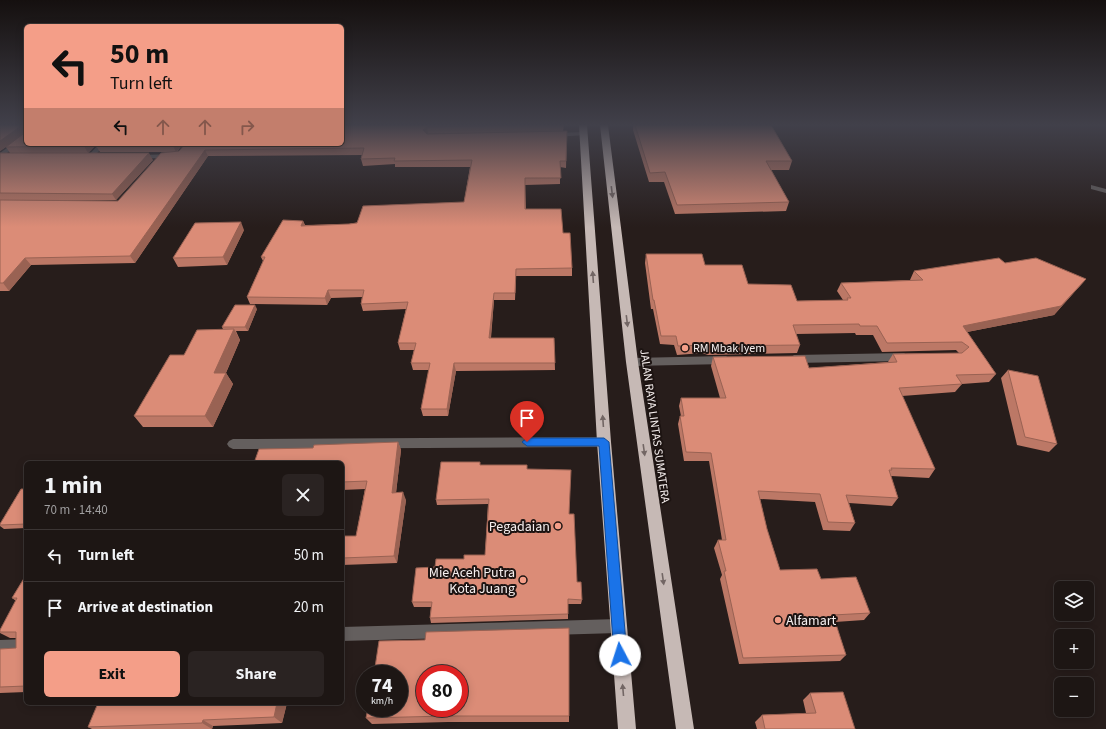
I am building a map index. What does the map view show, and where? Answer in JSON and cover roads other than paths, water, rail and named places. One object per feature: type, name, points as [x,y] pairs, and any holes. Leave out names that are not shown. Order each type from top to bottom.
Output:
[{"type":"highway","points":[[586,159],[604,442],[627,729]]},
{"type":"highway","name":"JALAN RAYA LINTAS SUMATERA","points":[[608,159],[632,362],[685,729]]},
{"type":"street","points":[[149,159],[163,159]]},
{"type":"street","points":[[1094,187],[1106,192]]},
{"type":"street","points":[[782,359],[916,357]]},
{"type":"street","points":[[632,362],[734,360]]},
{"type":"street","points":[[233,444],[604,442]]},
{"type":"street","points":[[344,634],[618,626]]},
{"type":"street","points":[[0,647],[24,646]]},
{"type":"place","name":"RM Mbak Iyem","points":[[685,348]]},
{"type":"place","name":"Pegadaian","points":[[558,526]]},
{"type":"place","name":"Mie Aceh Putra Kota Juang","points":[[523,580]]},
{"type":"place","name":"Alfamart","points":[[778,620]]}]
